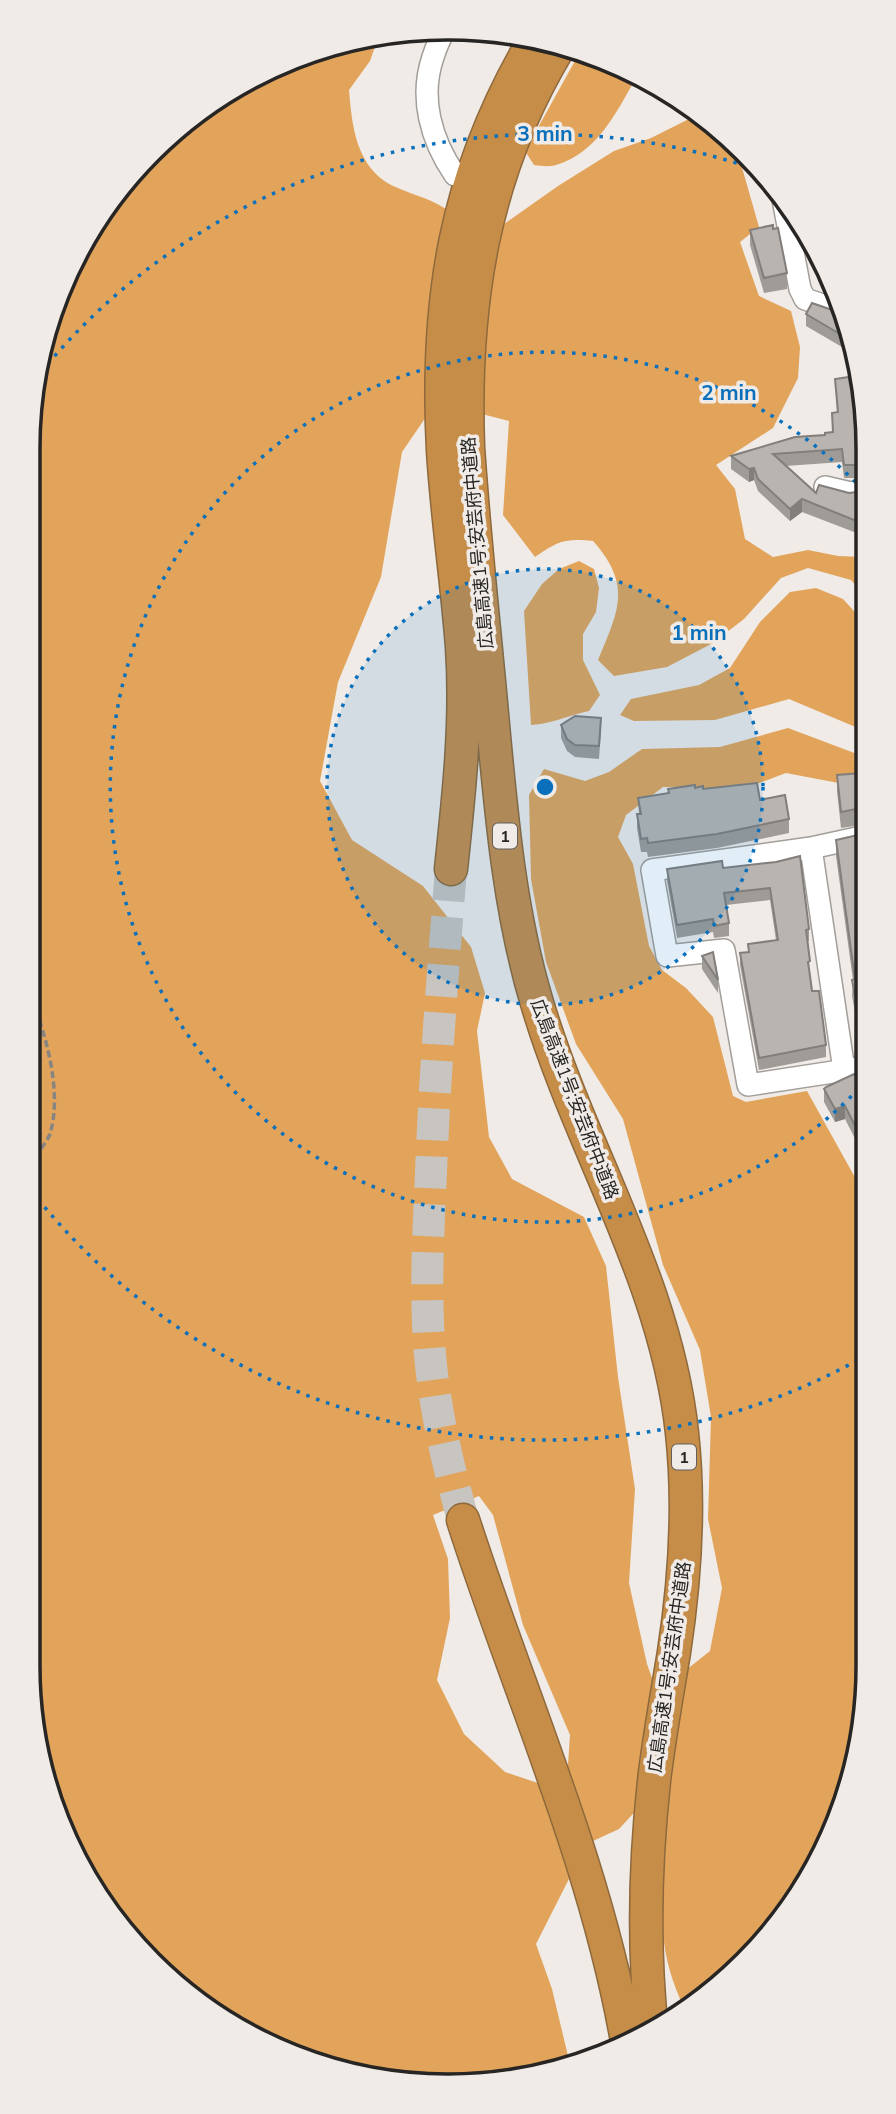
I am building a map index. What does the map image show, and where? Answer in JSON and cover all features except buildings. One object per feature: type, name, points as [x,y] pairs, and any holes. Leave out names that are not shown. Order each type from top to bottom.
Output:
[{"type":"highway","name":"広島高速1号;安芸府中道路","points":[[502,132],[530,49]]},
{"type":"highway","name":"広島高速1号;安芸府中道路","points":[[555,54],[533,95],[502,132],[468,187],[449,266],[442,359],[514,904],[524,956],[549,1041],[642,1273],[668,1354],[682,1432],[687,1513],[685,1555],[675,1646],[654,1777],[646,1901],[651,2020]]},
{"type":"highway","name":"広島高速1号;安芸府中道路","points":[[451,869],[461,774],[463,685],[456,449]]},
{"type":"highway","points":[[463,1520],[484,1585],[554,1773],[596,1905],[625,2033]]},
{"type":"street","points":[[441,40],[429,68],[426,101],[441,154],[455,174]]},
{"type":"street","points":[[787,221],[800,289],[805,299],[831,308]]},
{"type":"street","points":[[825,487],[856,492]]},
{"type":"street","points":[[856,838],[811,848],[652,870],[667,956],[724,950],[748,1085],[856,1068]]},
{"type":"street","points":[[811,848],[844,1070]]},
{"type":"path","points":[[40,1030],[55,1093],[49,1136],[40,1148]]},
{"type":"shaded area","points":[[375,47],[370,61],[349,90],[354,131],[363,156],[379,177],[391,185],[446,209],[431,286],[427,351],[428,414],[402,452],[381,577],[338,682],[320,781],[352,840],[423,886],[471,947],[485,993],[477,1031],[489,1137],[512,1179],[584,1217],[606,1266],[618,1377],[635,1489],[629,1583],[647,1664],[657,1692],[642,1804],[619,1829],[593,1841],[567,1779],[570,1735],[523,1625],[493,1515],[479,1496],[433,1515],[448,1559],[450,1618],[437,1680],[464,1734],[505,1772],[547,1786],[574,1869],[536,1944],[552,1989],[568,2056],[528,2066],[475,2073],[421,2073],[342,2060],[292,2043],[244,2019],[179,1973],[141,1935],[109,1893],[82,1846],[62,1797],[48,1746],[41,1693],[40,448],[48,368],[71,292],[95,244],[141,179],[179,141],[221,109],[268,82],[317,62]]},
{"type":"shaded area","points":[[575,61],[632,84],[604,130],[583,151],[556,165],[548,166],[534,165],[525,151]]},
{"type":"shaded area","points":[[688,119],[717,141],[741,165],[759,227],[740,242],[759,296],[791,311],[800,347],[798,378],[773,428],[716,465],[735,489],[745,539],[773,557],[808,550],[856,557],[856,586],[851,580],[808,568],[781,578],[744,619],[713,643],[667,667],[614,676],[598,660],[616,613],[618,599],[613,572],[606,557],[593,541],[575,540],[556,544],[535,557],[503,515],[509,421],[482,414],[482,367],[487,299],[504,224],[614,151],[651,138]]},
{"type":"shaded area","points":[[579,561],[594,569],[599,588],[596,612],[583,634],[583,660],[600,695],[589,711],[531,725],[524,611],[542,584],[559,569]]},
{"type":"shaded area","points":[[816,588],[843,599],[856,613],[856,727],[789,699],[715,720],[634,721],[620,715],[631,699],[699,685],[730,668],[760,622],[790,592]]},
{"type":"shaded area","points":[[788,728],[856,754],[856,786],[786,773],[743,789],[663,787],[626,815],[618,837],[633,864],[649,946],[662,970],[686,988],[713,1017],[733,1096],[746,1102],[807,1091],[856,1179],[856,1666],[852,1719],[842,1772],[814,1846],[787,1893],[755,1935],[717,1973],[681,2000],[665,1950],[663,1874],[656,1839],[676,1678],[710,1651],[722,1588],[708,1519],[711,1417],[700,1350],[663,1265],[623,1119],[576,1044],[546,962],[531,879],[529,795],[544,769],[585,781],[609,772],[642,749],[720,747]]},
{"type":"tunnel","points":[[451,869],[435,1096],[427,1298],[435,1393],[463,1520]]}]
